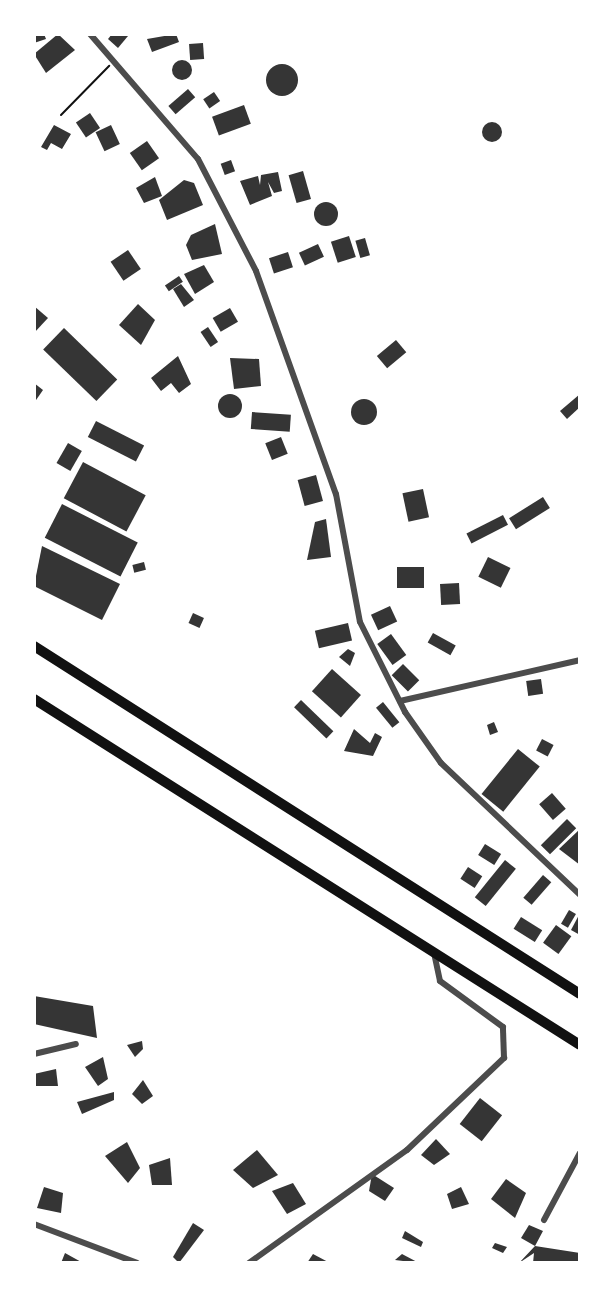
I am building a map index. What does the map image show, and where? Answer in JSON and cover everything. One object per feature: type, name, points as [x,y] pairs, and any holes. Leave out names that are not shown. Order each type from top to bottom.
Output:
[{"type":"highway","points":[[34,646],[580,994]]},
{"type":"highway","points":[[34,699],[580,1045]]},
{"type":"street","points":[[90,34],[198,159],[256,271],[293,356],[336,494],[360,622],[400,701],[441,763],[580,895]]},
{"type":"street","points":[[400,701],[580,660]]},
{"type":"street","points":[[249,1263],[407,1150],[504,1058],[503,1027],[440,981],[434,953]]},
{"type":"street","points":[[34,1054],[76,1044]]},
{"type":"street","points":[[544,1220],[580,1153]]},
{"type":"street","points":[[34,1224],[137,1263]]},
{"type":"path","points":[[61,115],[113,63]]},
{"type":"building","points":[[34,34],[44,34],[46,39],[34,43]]},
{"type":"building","points":[[58,34],[75,50],[46,73],[34,54]]},
{"type":"building","points":[[112,34],[128,36],[118,48],[108,39]]},
{"type":"building","points":[[176,34],[179,42],[152,52],[147,39]]},
{"type":"building","points":[[203,43],[204,59],[190,60],[189,44]]},
{"type":"building","points":[[182,60],[189,63],[192,70],[189,77],[182,80],[175,77],[172,70],[175,63]]},
{"type":"building","points":[[282,64],[293,69],[298,80],[293,91],[282,96],[271,91],[266,80],[271,69]]},
{"type":"building","points":[[188,89],[195,97],[176,114],[168,106]]},
{"type":"building","points":[[214,92],[220,101],[209,108],[203,99]]},
{"type":"building","points":[[244,105],[251,124],[219,135],[212,117]]},
{"type":"building","points":[[90,113],[100,128],[86,137],[76,123]]},
{"type":"building","points":[[492,122],[499,125],[502,132],[499,139],[492,142],[485,139],[482,132],[485,125]]},
{"type":"building","points":[[54,125],[71,134],[62,149],[51,143],[47,150],[41,147]]},
{"type":"building","points":[[111,125],[120,144],[104,151],[96,132]]},
{"type":"building","points":[[147,141],[159,158],[142,170],[130,153]]},
{"type":"building","points":[[231,160],[235,171],[225,175],[221,164]]},
{"type":"building","points":[[303,171],[311,199],[297,203],[289,175]]},
{"type":"building","points":[[278,172],[282,191],[274,193],[268,182],[272,196],[250,205],[240,181],[258,176],[260,185],[261,175]]},
{"type":"building","points":[[155,177],[162,196],[144,203],[136,188]]},
{"type":"building","points":[[184,180],[194,183],[203,205],[167,220],[159,200]]},
{"type":"building","points":[[326,202],[335,205],[338,214],[335,223],[326,226],[317,223],[314,214],[317,205]]},
{"type":"building","points":[[215,224],[222,254],[192,260],[186,245],[191,235]]},
{"type":"building","points":[[349,236],[356,257],[338,263],[331,242]]},
{"type":"building","points":[[365,238],[370,255],[360,258],[355,241]]},
{"type":"building","points":[[318,244],[324,257],[305,266],[299,253]]},
{"type":"building","points":[[128,250],[141,269],[123,281],[111,262]]},
{"type":"building","points":[[288,252],[293,267],[274,273],[269,258]]},
{"type":"building","points":[[204,265],[214,282],[195,294],[184,274]]},
{"type":"building","points":[[179,276],[183,282],[169,291],[165,286]]},
{"type":"building","points":[[181,284],[194,300],[184,307],[173,289]]},
{"type":"building","points":[[138,304],[155,320],[141,345],[119,325]]},
{"type":"building","points":[[34,306],[48,318],[34,333]]},
{"type":"building","points":[[230,308],[238,322],[221,332],[213,318]]},
{"type":"building","points":[[208,327],[218,342],[211,347],[201,332]]},
{"type":"building","points":[[64,328],[117,379],[96,401],[43,350]]},
{"type":"building","points":[[396,340],[406,352],[387,368],[377,356]]},
{"type":"building","points":[[178,356],[191,384],[179,393],[171,383],[161,391],[151,378]]},
{"type":"building","points":[[230,358],[259,359],[261,386],[234,389]]},
{"type":"building","points":[[34,383],[43,390],[34,403]]},
{"type":"building","points":[[230,394],[238,398],[242,406],[238,414],[230,418],[222,414],[218,406],[222,398]]},
{"type":"building","points":[[580,394],[580,407],[567,419],[560,411]]},
{"type":"building","points":[[364,399],[373,403],[377,412],[373,421],[364,425],[355,421],[351,412],[355,403]]},
{"type":"building","points":[[252,412],[291,415],[290,432],[251,429]]},
{"type":"building","points":[[96,421],[144,446],[136,462],[88,437]]},
{"type":"building","points":[[281,437],[288,454],[272,460],[265,443]]},
{"type":"building","points":[[68,443],[82,451],[70,471],[56,463]]},
{"type":"building","points":[[83,462],[146,495],[126,532],[64,498]]},
{"type":"building","points":[[316,475],[323,501],[305,506],[298,480]]},
{"type":"building","points":[[423,489],[429,517],[408,522],[402,493]]},
{"type":"building","points":[[543,497],[550,508],[516,529],[509,518]]},
{"type":"building","points":[[62,504],[138,543],[120,576],[45,538]]},
{"type":"building","points":[[503,515],[508,525],[471,543],[466,534]]},
{"type":"building","points":[[326,519],[331,557],[307,560],[315,522]]},
{"type":"building","points":[[42,546],[120,584],[102,620],[34,586]]},
{"type":"building","points":[[488,557],[510,568],[501,588],[478,577]]},
{"type":"building","points":[[144,562],[146,570],[134,573],[132,565]]},
{"type":"building","points":[[397,567],[424,567],[424,588],[397,588]]},
{"type":"building","points":[[459,583],[460,604],[441,605],[440,584]]},
{"type":"building","points":[[390,606],[397,621],[378,630],[371,615]]},
{"type":"building","points":[[193,613],[204,618],[199,628],[189,623]]},
{"type":"building","points":[[348,623],[352,641],[319,648],[315,631]]},
{"type":"building","points":[[433,633],[456,646],[450,655],[428,643]]},
{"type":"building","points":[[391,634],[406,655],[393,665],[377,644]]},
{"type":"building","points":[[348,649],[355,653],[350,666],[339,657]]},
{"type":"building","points":[[403,664],[419,680],[408,692],[392,675]]},
{"type":"building","points":[[332,669],[361,695],[341,717],[312,691]]},
{"type":"building","points":[[541,679],[543,694],[528,696],[526,681]]},
{"type":"building","points":[[301,700],[333,731],[326,738],[294,707]]},
{"type":"building","points":[[383,702],[399,722],[392,728],[376,708]]},
{"type":"building","points":[[494,722],[498,732],[490,735],[487,725]]},
{"type":"building","points":[[354,729],[370,743],[375,733],[382,737],[373,756],[344,751]]},
{"type":"building","points":[[542,739],[554,745],[548,756],[536,751]]},
{"type":"building","points":[[518,749],[540,767],[503,812],[481,794]]},
{"type":"building","points":[[552,793],[566,809],[553,820],[539,804]]},
{"type":"building","points":[[567,819],[576,828],[550,854],[541,845]]},
{"type":"building","points":[[580,829],[580,865],[559,849]]},
{"type":"building","points":[[485,844],[501,854],[494,865],[478,855]]},
{"type":"building","points":[[505,860],[516,869],[486,906],[475,897]]},
{"type":"building","points":[[468,867],[482,876],[475,888],[460,879]]},
{"type":"building","points":[[543,875],[551,882],[532,905],[523,898]]},
{"type":"building","points":[[569,910],[576,914],[568,928],[561,924]]},
{"type":"building","points":[[580,913],[580,935],[571,930]]},
{"type":"building","points":[[521,917],[542,930],[535,942],[514,929]]},
{"type":"building","points":[[556,925],[571,936],[558,954],[543,943]]},
{"type":"building","points":[[34,996],[93,1006],[97,1038],[34,1024]]},
{"type":"building","points":[[142,1041],[143,1049],[135,1057],[127,1045]]},
{"type":"building","points":[[103,1057],[108,1079],[98,1086],[85,1067]]},
{"type":"building","points":[[56,1069],[58,1086],[34,1086],[34,1074]]},
{"type":"building","points":[[143,1080],[153,1096],[142,1104],[132,1094]]},
{"type":"building","points":[[114,1092],[114,1100],[82,1114],[77,1102]]},
{"type":"building","points":[[480,1098],[502,1115],[482,1141],[460,1124]]},
{"type":"building","points":[[436,1139],[450,1154],[434,1165],[421,1155]]},
{"type":"building","points":[[127,1142],[140,1168],[128,1183],[105,1156]]},
{"type":"building","points":[[257,1150],[278,1175],[253,1188],[233,1170]]},
{"type":"building","points":[[170,1158],[172,1185],[152,1185],[149,1165]]},
{"type":"building","points":[[372,1174],[394,1188],[385,1201],[369,1191]]},
{"type":"building","points":[[506,1179],[526,1193],[515,1218],[491,1199]]},
{"type":"building","points":[[293,1183],[306,1204],[287,1214],[272,1191]]},
{"type":"building","points":[[44,1187],[63,1193],[61,1213],[37,1208]]},
{"type":"building","points":[[461,1187],[469,1204],[452,1209],[447,1194]]},
{"type":"building","points":[[193,1223],[204,1230],[179,1263],[173,1257]]},
{"type":"building","points":[[529,1225],[543,1231],[535,1246],[521,1238]]},
{"type":"building","points":[[405,1231],[423,1242],[421,1247],[402,1238]]},
{"type":"building","points":[[495,1243],[507,1247],[503,1253],[492,1248]]},
{"type":"building","points":[[535,1246],[580,1253],[580,1263],[533,1263],[534,1253],[519,1263]]},
{"type":"building","points":[[65,1253],[83,1263],[61,1263]]},
{"type":"building","points":[[313,1254],[330,1263],[307,1263]]},
{"type":"building","points":[[402,1254],[419,1263],[395,1260]]}]
